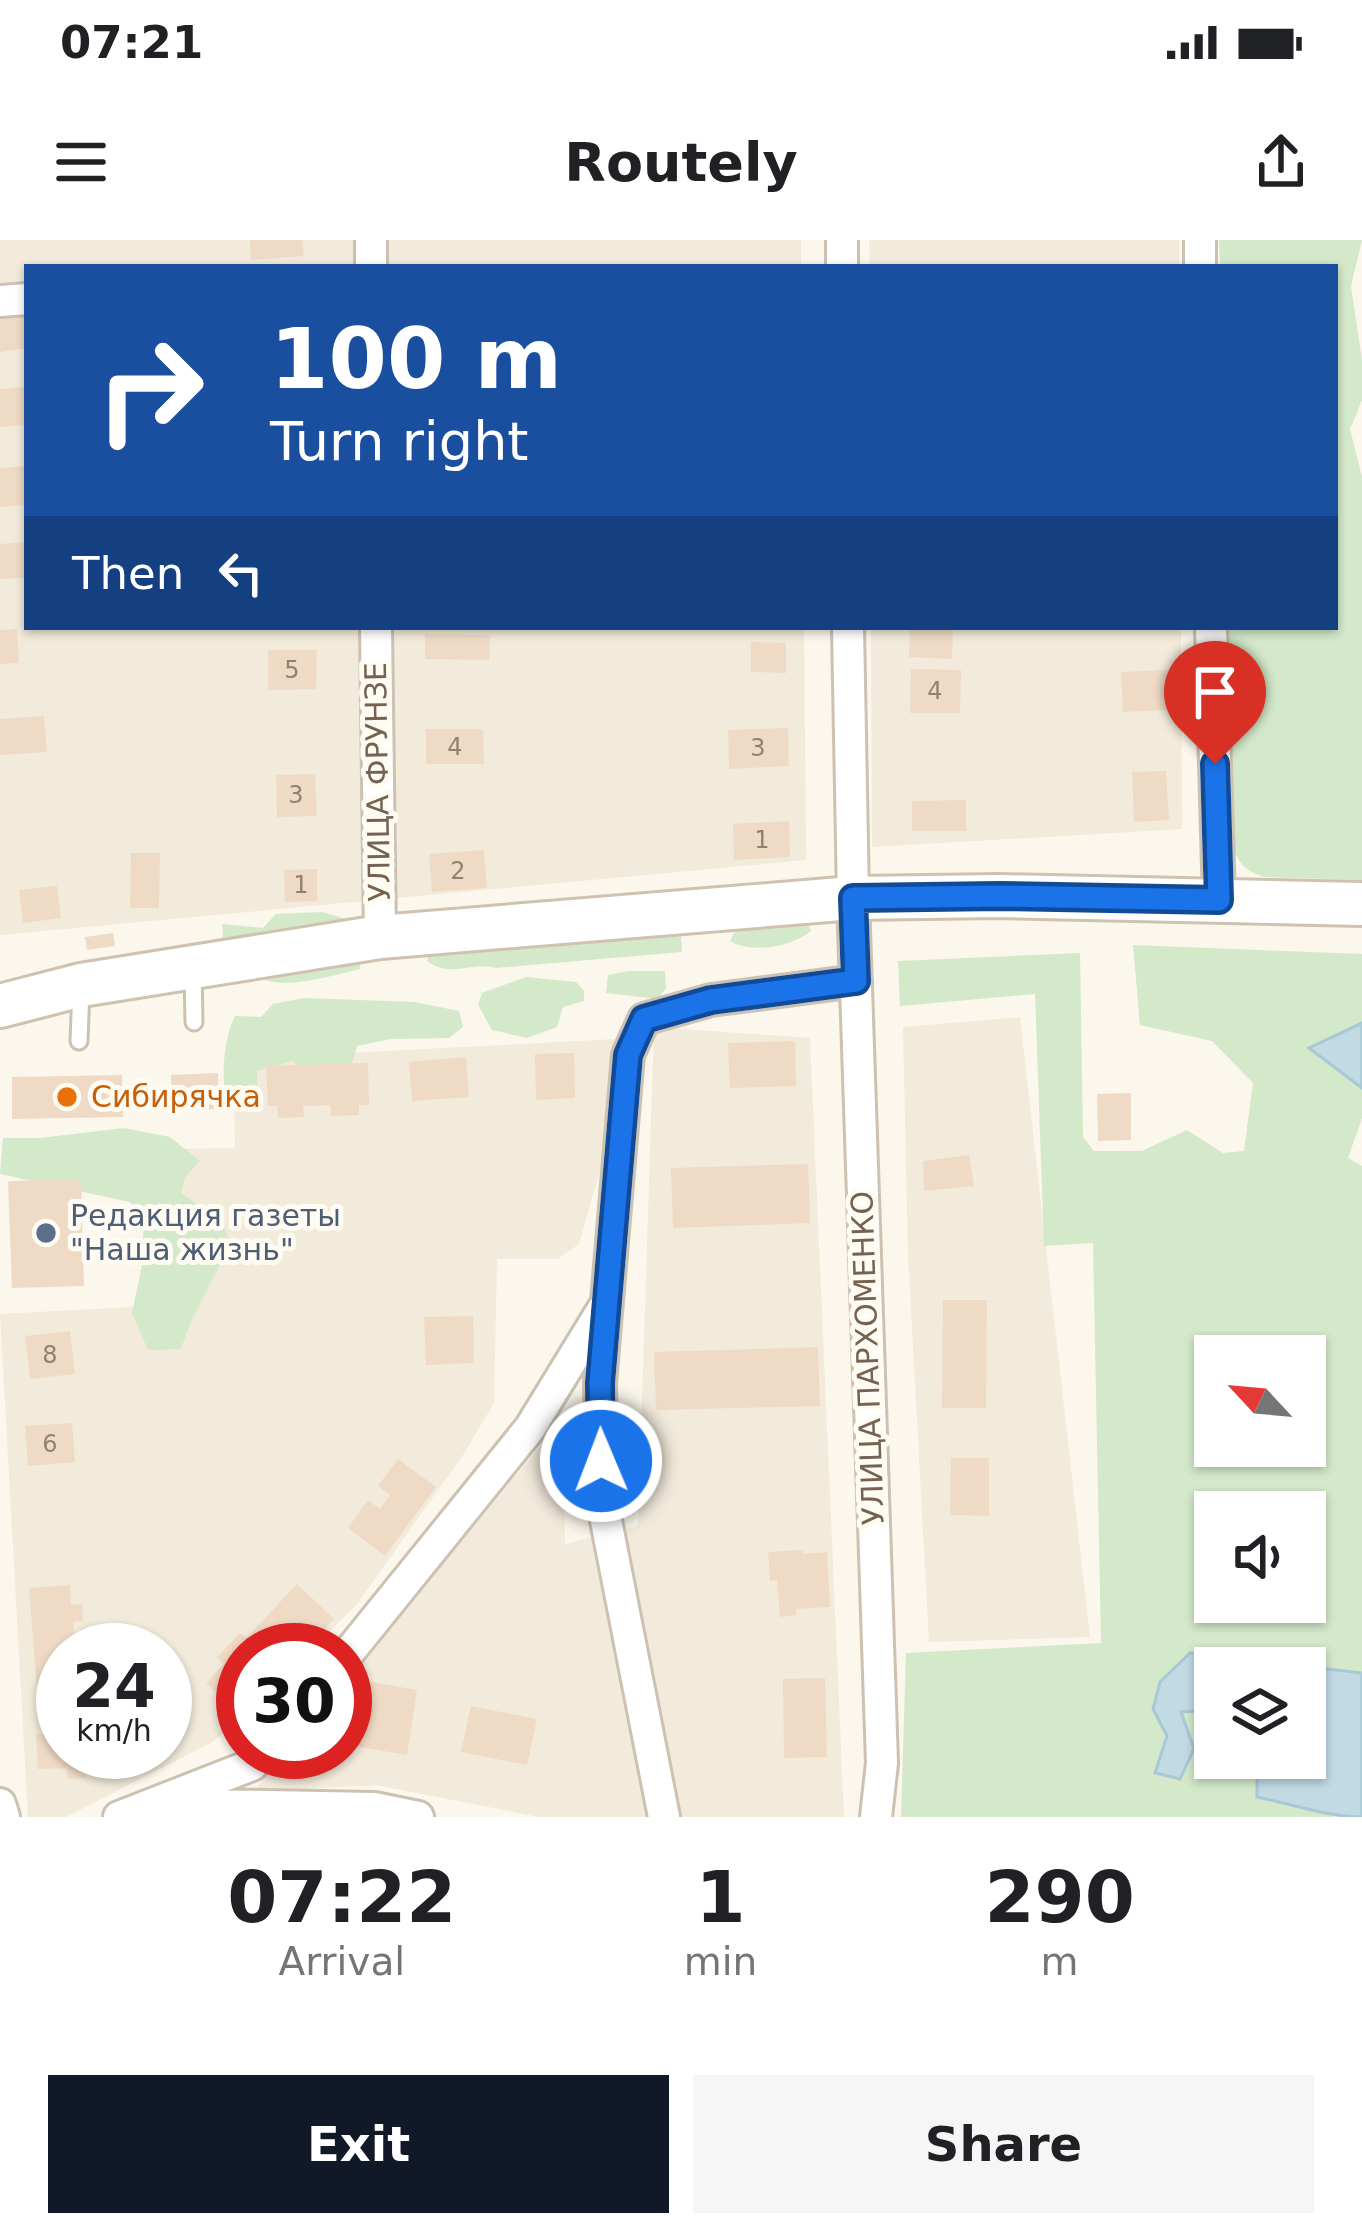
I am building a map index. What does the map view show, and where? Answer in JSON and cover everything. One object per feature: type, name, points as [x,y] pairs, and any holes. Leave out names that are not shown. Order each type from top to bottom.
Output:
[{"type":"street","name":"УЛИЦА ФРУНЗЕ","points":[[376,630],[380,937]]},
{"type":"street","name":"УЛИЦА ПАРХОМЕНКО","points":[[848,630],[882,1763],[876,1817]]},
{"type":"street","points":[[1211,630],[1219,900]]},
{"type":"street","points":[[0,1006],[81,985],[380,937],[853,898],[1000,896],[1362,904]]},
{"type":"street","points":[[664,1817],[602,1500],[600,1383],[628,1055],[644,1019],[711,1000],[856,981]]},
{"type":"street","points":[[372,1624],[530,1428],[607,1304]]},
{"type":"street","points":[[119,1817],[216,1779]]},
{"type":"street","points":[[0,1804],[4,1817]]},
{"type":"street","points":[[152,1804],[374,1808],[418,1817]]},
{"type":"lane","points":[[193,967],[194,1022]]},
{"type":"lane","points":[[79,1041],[81,985]]},
{"type":"shaded area","points":[[0,240],[801,240],[801,264],[24,264],[24,630],[804,630],[806,860],[0,935]]},
{"type":"shaded area","points":[[869,240],[1179,240],[1179,264],[870,264]]},
{"type":"shaded area","points":[[871,630],[1181,630],[1182,829],[872,847]]},
{"type":"shaded area","points":[[1020,1017],[1090,1637],[929,1642],[908,1255],[903,1027]]},
{"type":"shaded area","points":[[654,1027],[810,1038],[844,1817],[539,1817],[376,1785],[253,1792],[264,1779],[372,1779],[372,1649],[563,1419],[565,1544],[638,1526]]},
{"type":"shaded area","points":[[617,1039],[608,1143],[579,1244],[558,1259],[497,1259],[494,1403],[463,1455],[357,1604],[338,1623],[216,1623],[216,1739],[192,1752],[192,1623],[36,1623],[36,1779],[140,1779],[66,1817],[28,1817],[0,1314],[170,1305],[171,1149],[235,1148],[234,1059]]},
{"type":"green space","points":[[1219,240],[1362,240],[1351,286],[1362,360],[1362,400],[1350,429],[1362,477],[1362,880],[1265,877],[1245,867],[1233,847],[1228,630],[1338,630],[1338,264],[1220,264]]},
{"type":"green space","points":[[322,912],[360,928],[360,969],[276,982],[256,973],[245,946],[223,939],[222,924],[263,928],[276,914]]},
{"type":"green space","points":[[806,917],[811,931],[782,945],[760,948],[730,941],[752,921]]},
{"type":"green space","points":[[681,933],[682,952],[496,968],[445,969],[427,961],[430,947]]},
{"type":"green space","points":[[1133,945],[1362,954],[1362,1023],[1310,1048],[1362,1088],[1362,1118],[1348,1158],[1362,1166],[1362,1673],[1326,1669],[1326,1647],[1194,1647],[1155,1772],[1180,1712],[1194,1711],[1194,1779],[1257,1779],[1258,1797],[1322,1809],[1334,1817],[901,1817],[906,1653],[1101,1643],[1093,1243],[1044,1246],[1035,994],[900,1006],[898,961],[1080,953],[1083,1137],[1094,1151],[1142,1151],[1187,1130],[1223,1153],[1244,1151],[1253,1083],[1212,1041],[1140,1025]]},
{"type":"green space","points":[[665,971],[666,988],[658,999],[606,993],[608,975]]},
{"type":"green space","points":[[526,977],[576,982],[584,991],[584,1001],[563,1007],[557,1027],[527,1038],[492,1030],[478,1005],[482,993]]},
{"type":"green space","points":[[303,998],[415,1002],[459,1011],[463,1027],[449,1038],[390,1039],[357,1046],[348,1077],[308,1077],[293,1061],[257,1071],[257,1093],[246,1105],[226,1099],[224,1057],[235,1016],[261,1017],[273,1004]]},
{"type":"green space","points":[[124,1128],[170,1137],[200,1161],[185,1177],[181,1193],[222,1221],[230,1244],[181,1349],[148,1350],[132,1313],[143,1260],[143,1219],[130,1202],[0,1174],[3,1138]]},
{"type":"water","points":[[1362,1023],[1362,1088],[1309,1048]]},
{"type":"water","points":[[1194,1653],[1194,1711],[1181,1712],[1194,1749],[1180,1779],[1155,1773],[1167,1736],[1153,1709],[1160,1682]]},
{"type":"water","points":[[1326,1669],[1362,1673],[1362,1817],[1257,1797],[1257,1779],[1326,1779]]},
{"type":"building","points":[[250,240],[302,240],[304,256],[251,260]]},
{"type":"building","points":[[24,314],[24,348],[0,352],[0,317]]},
{"type":"building","points":[[24,387],[24,425],[0,427],[0,389]]},
{"type":"building","points":[[24,466],[24,505],[0,507],[0,468]]},
{"type":"building","points":[[24,542],[24,578],[0,579],[0,544]]},
{"type":"building","points":[[17,629],[19,663],[0,664],[0,630]]},
{"type":"building","points":[[910,630],[953,630],[952,659],[909,657]]},
{"type":"building","points":[[425,634],[490,635],[489,660],[425,659]]},
{"type":"building","points":[[751,642],[786,643],[786,673],[751,672]]},
{"type":"building","points":[[268,650],[317,650],[316,689],[268,690]]},
{"type":"building","points":[[911,669],[961,670],[960,713],[910,713]]},
{"type":"building","points":[[1167,670],[1168,710],[1123,712],[1121,672]]},
{"type":"building","points":[[44,716],[47,752],[0,755],[0,719]]},
{"type":"building","points":[[788,728],[789,766],[729,769],[728,730]]},
{"type":"building","points":[[426,729],[483,729],[484,764],[426,764]]},
{"type":"building","points":[[1166,771],[1169,820],[1134,822],[1132,772]]},
{"type":"building","points":[[315,774],[317,816],[277,817],[276,775]]},
{"type":"building","points":[[966,800],[966,831],[912,831],[912,801]]},
{"type":"building","points":[[789,821],[790,857],[734,860],[733,824]]},
{"type":"building","points":[[484,850],[487,888],[432,892],[429,854]]},
{"type":"building","points":[[131,853],[160,853],[159,908],[130,908]]},
{"type":"building","points":[[317,869],[317,901],[285,902],[284,870]]},
{"type":"building","points":[[57,886],[61,918],[23,923],[19,890]]},
{"type":"building","points":[[113,933],[115,946],[87,950],[85,937]]},
{"type":"building","points":[[795,1041],[796,1086],[730,1088],[728,1043]]},
{"type":"building","points":[[574,1053],[575,1098],[536,1100],[535,1054]]},
{"type":"building","points":[[466,1057],[469,1097],[412,1101],[409,1062]]},
{"type":"building","points":[[368,1063],[369,1105],[359,1105],[359,1115],[331,1116],[330,1105],[303,1106],[304,1117],[278,1118],[277,1106],[268,1106],[266,1066]]},
{"type":"building","points":[[218,1073],[219,1109],[172,1111],[171,1075]]},
{"type":"building","name":"Сибирячка","points":[[122,1075],[123,1117],[12,1119],[12,1077]]},
{"type":"building","points":[[1131,1093],[1131,1140],[1098,1141],[1097,1094]]},
{"type":"building","points":[[969,1155],[974,1186],[924,1191],[923,1161]]},
{"type":"building","points":[[808,1164],[810,1223],[673,1228],[671,1168]]},
{"type":"building","name":"Редакция газеты \"Наша жизнь\"","points":[[81,1179],[84,1286],[12,1288],[8,1181]]},
{"type":"building","points":[[943,1300],[987,1300],[986,1408],[942,1408]]},
{"type":"building","points":[[473,1316],[474,1363],[426,1365],[424,1317]]},
{"type":"building","points":[[70,1331],[75,1374],[30,1379],[25,1336]]},
{"type":"building","points":[[818,1347],[820,1406],[656,1410],[654,1352]]},
{"type":"building","points":[[72,1423],[75,1462],[28,1466],[25,1426]]},
{"type":"building","points":[[951,1458],[989,1458],[989,1516],[950,1515]]},
{"type":"building","points":[[398,1459],[436,1487],[385,1556],[348,1528],[368,1500],[380,1509],[390,1495],[378,1486]]},
{"type":"building","points":[[803,1550],[803,1554],[827,1552],[830,1607],[796,1609],[796,1615],[780,1617],[777,1580],[770,1581],[768,1552]]},
{"type":"building","points":[[297,1584],[334,1619],[330,1623],[260,1623]]},
{"type":"building","points":[[70,1585],[71,1605],[82,1604],[83,1621],[36,1623],[36,1676],[29,1588]]},
{"type":"building","points":[[216,1672],[216,1693],[206,1683]]},
{"type":"building","points":[[825,1678],[827,1757],[784,1758],[783,1679]]},
{"type":"building","points":[[372,1682],[417,1690],[407,1755],[372,1749]]},
{"type":"building","points":[[471,1706],[537,1719],[527,1765],[461,1752]]},
{"type":"place","name":"Сибирячка","points":[[67,1097]]},
{"type":"place","name":"Редакция газеты \"Наша жизнь\"","points":[[46,1233]]},
{"type":"route","points":[[601,1461],[600,1383],[628,1055],[644,1019],[711,1000],[856,981],[853,898],[1219,900],[1215,764]]}]
